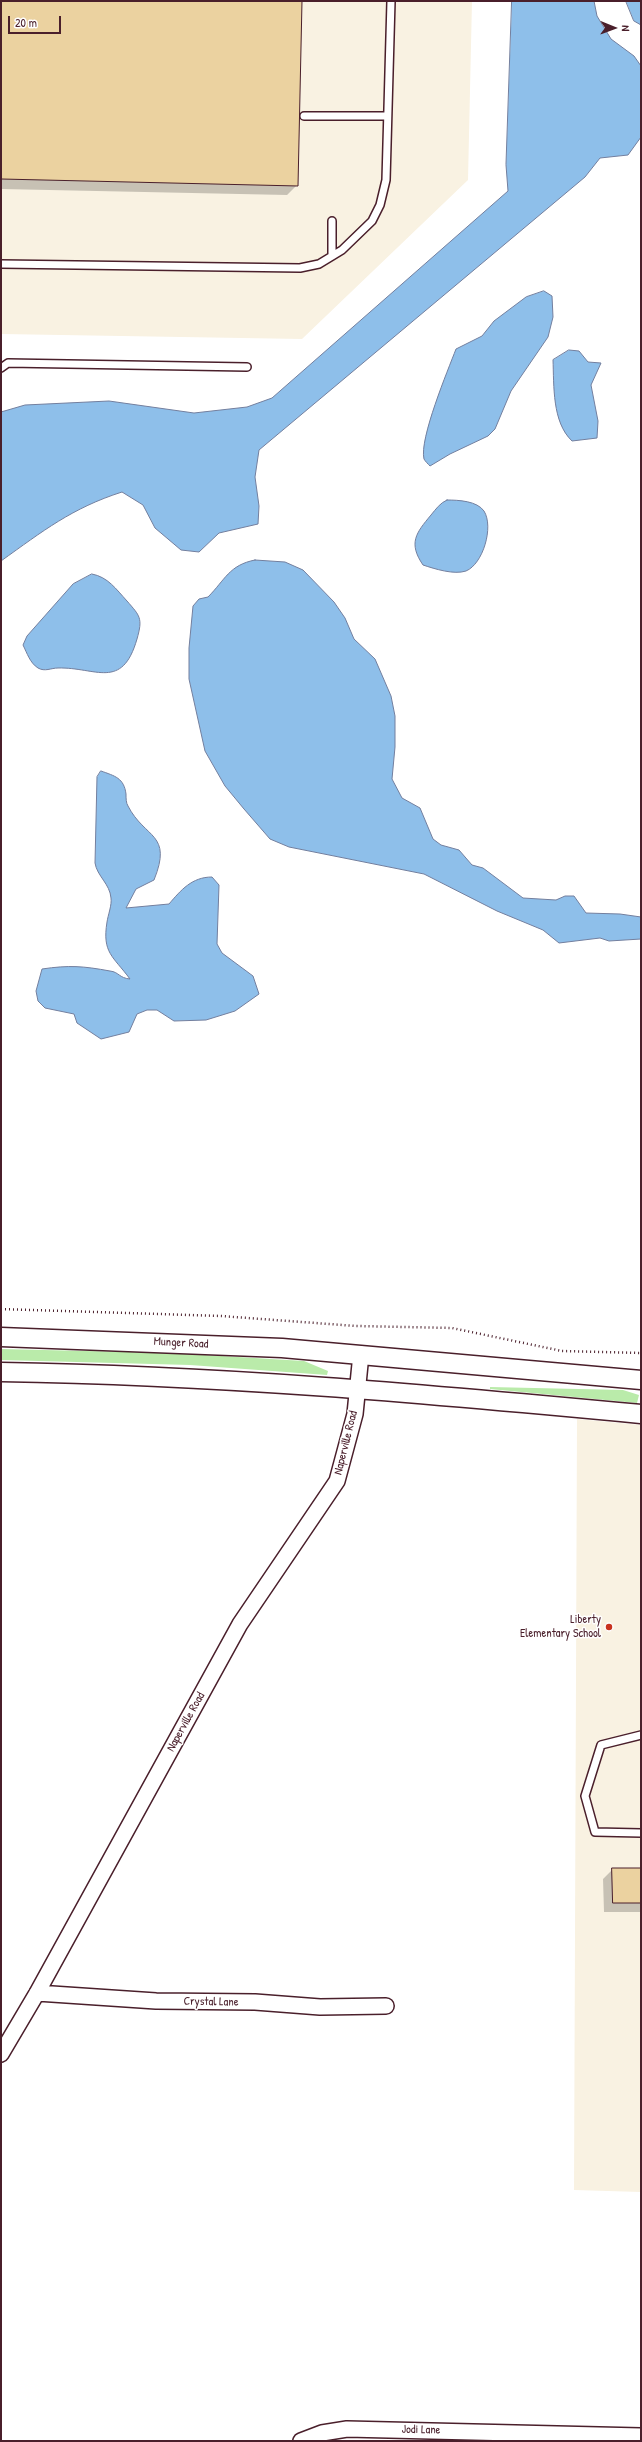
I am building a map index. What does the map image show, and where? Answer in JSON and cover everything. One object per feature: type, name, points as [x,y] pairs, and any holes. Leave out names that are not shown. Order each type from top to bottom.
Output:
[{"type":"street","name":"Munger Road","points":[[1,1338],[198,1344],[361,1354]]},
{"type":"street","points":[[361,1354],[641,1380]]},
{"type":"street","name":"Naperville Road","points":[[1,2054],[37,1994],[240,1624],[337,1481],[355,1414],[361,1354]]},
{"type":"street","points":[[1,1372],[179,1376],[358,1388],[641,1414]]},
{"type":"street","name":"Crystal Lane","points":[[37,1994],[156,2001],[255,2002],[320,2007],[386,2006]]},
{"type":"street","name":"Jodi Lane","points":[[302,2441],[322,2433],[362,2429],[641,2436]]},
{"type":"lane","points":[[1,264],[300,268],[318,264],[342,250],[372,221],[380,205],[386,180],[390,1]]},
{"type":"lane","points":[[304,116],[388,116]]},
{"type":"lane","points":[[332,221],[332,256]]},
{"type":"lane","points":[[1,368],[8,363],[247,367]]},
{"type":"lane","points":[[641,1735],[601,1745],[585,1796],[595,1832],[641,1833]]},
{"type":"path","points":[[1,1309],[221,1316],[356,1326],[452,1328],[554,1350],[641,1353]]},
{"type":"shaded area","points":[[1,1],[472,1],[468,180],[302,339],[1,334]]},
{"type":"shaded area","name":"Liberty Elementary School","points":[[577,1419],[641,1425],[641,2192],[574,2190]]},
{"type":"green space","points":[[1,1349],[172,1353],[304,1361],[328,1371],[327,1375],[190,1365],[1,1360]]},
{"type":"green space","points":[[490,1387],[623,1390],[639,1395],[637,1403],[490,1389]]},
{"type":"water","points":[[512,1],[594,1],[597,16],[611,39],[634,56],[641,66],[641,137],[628,155],[600,158],[585,177],[259,450],[255,477],[259,506],[258,524],[219,533],[199,552],[181,550],[155,528],[143,505],[122,492],[88,505],[58,521],[1,561],[1,412],[25,405],[109,401],[194,413],[247,407],[272,398],[508,191],[506,165]]},
{"type":"water","points":[[626,1],[641,1],[641,25],[634,21]]},
{"type":"water","points":[[544,291],[552,296],[553,317],[548,337],[511,391],[495,429],[488,436],[450,454],[430,466],[424,459],[426,436],[435,404],[456,349],[482,336],[494,321],[526,297]]},
{"type":"water","points":[[569,350],[579,351],[588,362],[601,363],[591,385],[598,421],[597,438],[572,441],[565,433],[557,414],[554,392],[553,360]]},
{"type":"water","points":[[447,500],[462,501],[477,505],[484,511],[487,518],[487,535],[482,553],[472,567],[466,571],[450,572],[423,565],[416,550],[416,538],[421,527],[438,506]]},
{"type":"water","points":[[255,560],[285,562],[303,570],[334,602],[345,618],[354,639],[375,659],[391,696],[395,716],[395,747],[392,779],[402,798],[420,808],[433,839],[441,845],[459,850],[472,865],[483,868],[523,898],[556,900],[565,896],[574,896],[586,913],[620,914],[641,917],[641,939],[609,941],[600,938],[559,943],[543,930],[497,911],[424,874],[289,847],[270,839],[225,786],[205,751],[189,679],[189,648],[193,606],[199,599],[208,597],[233,569],[246,562]]},
{"type":"water","points":[[92,574],[103,578],[111,584],[135,610],[139,618],[140,626],[131,655],[124,665],[115,671],[106,673],[72,669],[58,668],[46,670],[38,668],[31,661],[23,645],[27,636],[73,584]]},
{"type":"water","points":[[101,771],[115,776],[121,781],[125,789],[126,802],[128,806],[135,817],[159,845],[159,865],[154,880],[136,889],[126,908],[169,904],[188,885],[199,879],[212,877],[219,885],[217,944],[222,953],[253,976],[259,994],[235,1011],[206,1020],[174,1021],[157,1010],[147,1010],[137,1014],[129,1032],[101,1039],[77,1023],[74,1014],[45,1008],[38,1001],[36,991],[42,969],[60,967],[92,968],[113,972],[130,979],[110,954],[108,948],[106,932],[111,898],[108,888],[98,872],[95,863],[97,777]]},
{"type":"building","points":[[1,1],[302,1],[298,186],[1,179]]},
{"type":"building","points":[[612,1868],[641,1868],[641,1903],[613,1903]]},
{"type":"place","name":"Liberty Elementary School","points":[[609,1627]]}]
